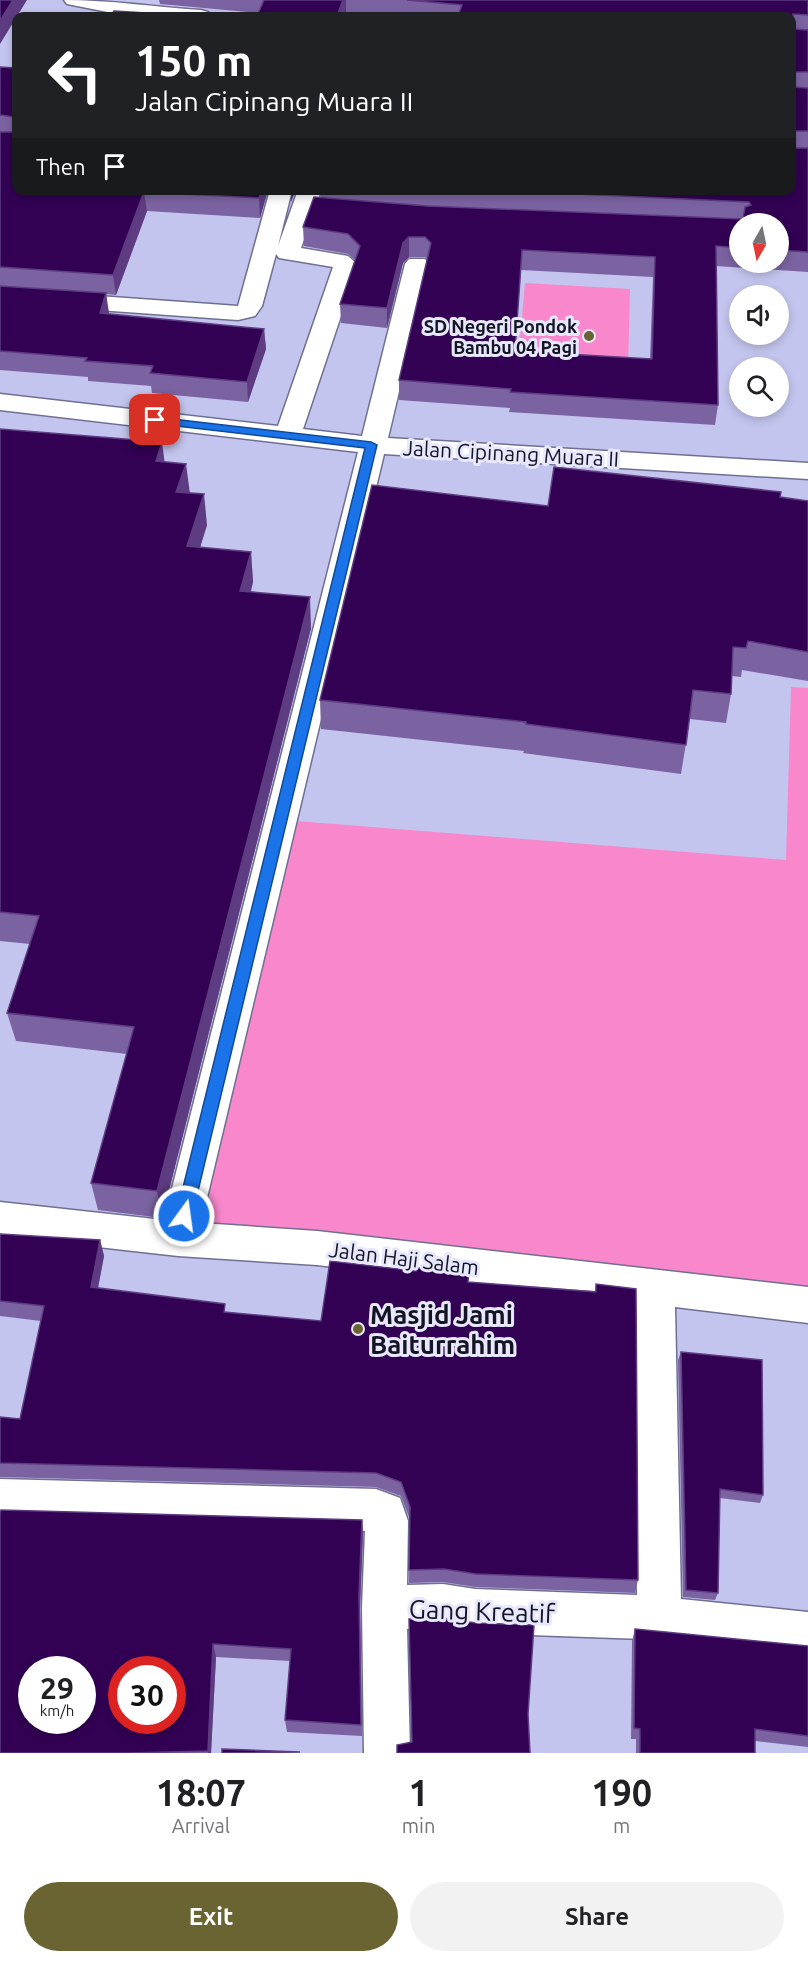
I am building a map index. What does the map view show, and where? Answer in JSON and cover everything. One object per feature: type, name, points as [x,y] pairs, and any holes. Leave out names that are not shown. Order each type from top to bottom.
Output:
[{"type":"street","points":[[74,0],[144,12]]},
{"type":"street","points":[[0,296],[238,313],[246,311],[250,306],[280,195]]},
{"type":"street","points":[[288,436],[346,265],[340,261],[287,254],[307,198],[372,212]]},
{"type":"street","points":[[178,1239],[417,264]]},
{"type":"street","name":"Jalan Cipinang Muara II","points":[[0,402],[371,445],[808,471]]},
{"type":"street","name":"Jalan Haji Salam","points":[[0,1219],[178,1239],[317,1248],[808,1305]]},
{"type":"street","points":[[656,1287],[659,1621]]},
{"type":"street","name":"Gang Kreatif","points":[[0,1500],[376,1510],[385,1513],[384,1608],[443,1606],[475,1611],[644,1617],[659,1621],[808,1634]]},
{"type":"street","points":[[384,1608],[387,1753]]},
{"type":"shaded area","points":[[525,283],[630,289],[628,368],[518,362]]},
{"type":"shaded area","points":[[791,687],[808,688],[808,1294],[192,1230],[284,820],[786,860]]},
{"type":"building","points":[[0,0],[13,0],[0,21]]},
{"type":"building","points":[[264,0],[343,0],[338,12],[259,12]]},
{"type":"building","points":[[407,0],[808,0],[808,15],[796,14],[796,12],[459,12],[462,5]]},
{"type":"building","points":[[796,29],[808,30],[808,72],[796,72]]},
{"type":"building","points":[[0,67],[12,68],[12,117],[0,115]]},
{"type":"building","points":[[796,87],[808,88],[808,131],[796,131]]},
{"type":"building","points":[[0,132],[12,132],[12,195],[143,195],[113,275],[0,267]]},
{"type":"building","points":[[796,148],[808,148],[808,252],[789,251],[789,213],[744,213],[745,207],[751,205],[749,202],[600,195],[796,195]]},
{"type":"building","points":[[202,195],[260,195],[259,198]]},
{"type":"building","points":[[314,197],[428,206],[729,218],[729,247],[716,246],[718,405],[510,392],[511,389],[399,380],[431,243],[425,237],[409,237],[403,243],[387,308],[340,304],[360,246],[348,234],[303,227]],"holes":[[[522,250],[655,257],[652,359],[515,351]]]},
{"type":"building","points":[[0,286],[106,293],[100,313],[264,329],[247,382],[150,373],[153,366],[0,351]]},
{"type":"building","points":[[0,429],[162,442],[156,461],[186,464],[176,492],[204,494],[187,546],[251,552],[240,591],[310,597],[157,1191],[91,1183],[134,1027],[7,1013],[39,916],[0,912]]},
{"type":"building","points":[[554,467],[781,492],[780,497],[808,501],[808,652],[748,641],[746,648],[733,647],[731,694],[693,690],[686,745],[526,724],[526,722],[320,700],[372,485],[548,506]]},
{"type":"building","points":[[0,1234],[100,1240],[91,1287],[225,1304],[224,1312],[321,1321],[330,1261],[416,1271],[417,1268],[469,1270],[468,1282],[596,1292],[596,1284],[636,1289],[638,1580],[476,1574],[444,1569],[409,1570],[410,1507],[401,1482],[376,1473],[0,1463],[0,1417],[20,1419],[44,1306],[0,1301]]},
{"type":"building","points":[[681,1352],[762,1360],[763,1495],[720,1489],[718,1593],[686,1590]]},
{"type":"building","points":[[1,1510],[362,1520],[359,1595],[361,1725],[285,1720],[291,1649],[213,1644],[208,1751],[0,1753]]},
{"type":"building","points":[[443,1618],[476,1623],[534,1625],[528,1714],[530,1753],[397,1753],[397,1745],[412,1742],[409,1619]]},
{"type":"building","points":[[635,1629],[808,1646],[808,1736],[755,1729],[755,1753],[640,1753],[640,1729],[634,1728]]},
{"type":"building","points":[[222,1749],[300,1752],[222,1753]]},
{"type":"place","name":"SD Negeri Pondok Bambu 04 Pagi","points":[[589,336]]},
{"type":"place","name":"Masjid Jami Baiturrahim","points":[[358,1329]]},
{"type":"route","points":[[155,420],[371,445],[184,1216]]}]
